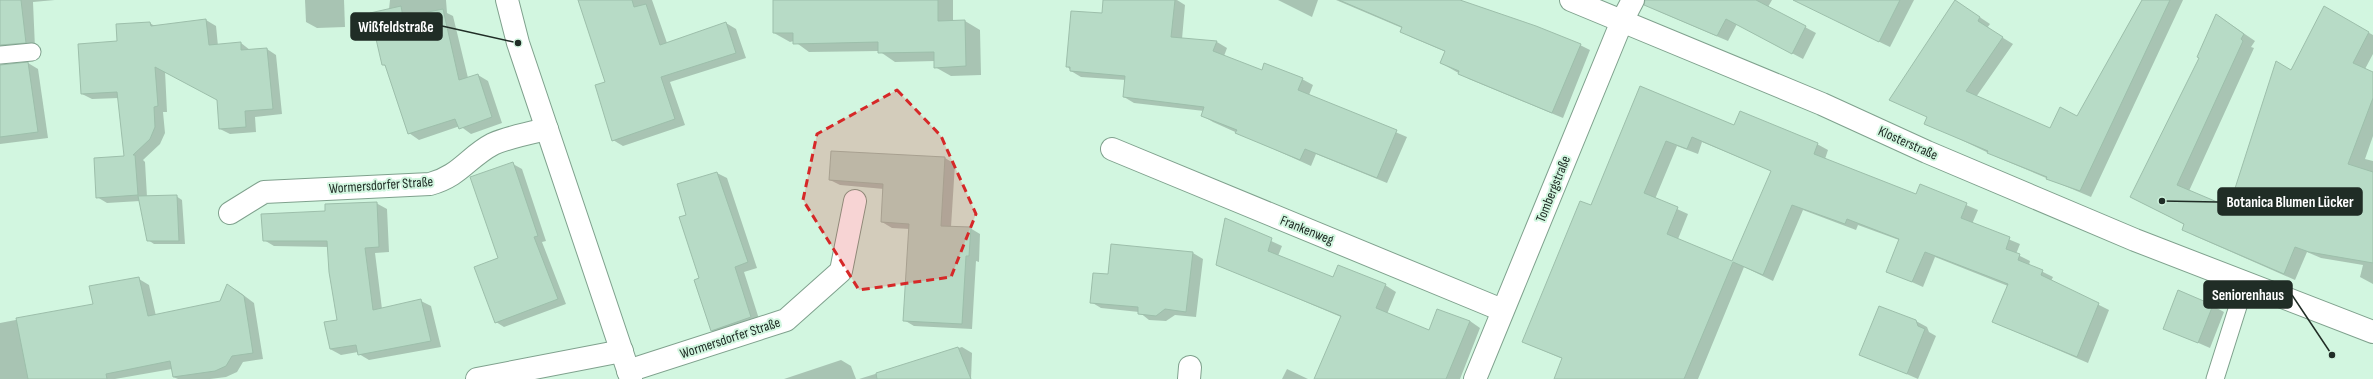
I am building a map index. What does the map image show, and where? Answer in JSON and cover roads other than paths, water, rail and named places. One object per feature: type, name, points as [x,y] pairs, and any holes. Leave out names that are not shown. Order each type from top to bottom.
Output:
[{"type":"street","points":[[507,0],[518,43],[627,367]]},
{"type":"street","name":"Klosterstraße","points":[[1571,0],[1822,104],[1927,152],[2135,240],[2246,281],[2347,323],[2373,332]]},
{"type":"street","name":"Tombergstraße","points":[[1475,379],[1502,310],[1622,21],[1633,0]]},
{"type":"street","name":"Wormersdorfer Straße","points":[[230,213],[264,192],[410,185],[445,180],[462,168],[478,153],[494,144],[547,129]]},
{"type":"street","name":"Frankenweg","points":[[1112,149],[1502,310]]},
{"type":"street","name":"Wormersdorfer Straße","points":[[477,379],[627,367],[786,320],[841,271],[855,201]]},
{"type":"lane","points":[[0,55],[32,52]]},
{"type":"lane","points":[[2215,379],[2246,281]]},
{"type":"place","name":"Wißfeldstraße","points":[[518,43]]},
{"type":"place","name":"Botanica Blumen Lücker","points":[[2162,201]]},
{"type":"place","name":"Seniorenhaus","points":[[2332,355]]}]
